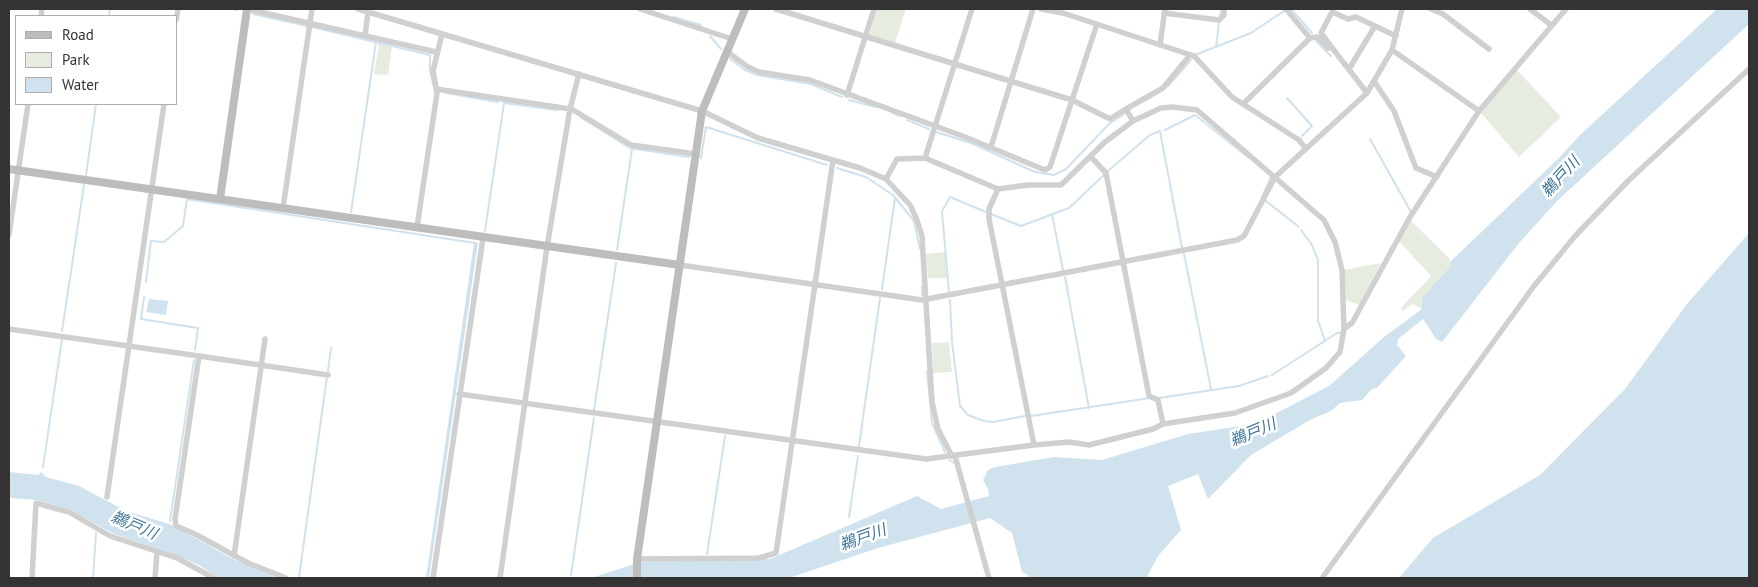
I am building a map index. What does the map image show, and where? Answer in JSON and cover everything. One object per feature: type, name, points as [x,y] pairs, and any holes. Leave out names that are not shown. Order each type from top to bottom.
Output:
[{"type":"street","points":[[220,199],[247,9],[436,52]]},
{"type":"street","points":[[283,208],[312,9]]},
{"type":"street","points":[[358,9],[702,111],[758,138],[877,174],[886,179],[902,195],[917,220],[923,244],[934,418],[953,456],[989,578]]},
{"type":"street","points":[[640,9],[732,39]]},
{"type":"street","points":[[637,578],[637,559],[702,111],[745,9]]},
{"type":"street","points":[[776,9],[1072,100],[1110,119],[1163,88],[1190,55]]},
{"type":"street","points":[[847,95],[874,9]]},
{"type":"street","points":[[925,158],[972,9]]},
{"type":"street","points":[[991,147],[1033,9]]},
{"type":"street","points":[[1041,9],[1063,11],[1194,56],[1232,97],[1299,140],[1306,149]]},
{"type":"street","points":[[1160,45],[1164,11],[1219,20],[1224,16],[1224,9]]},
{"type":"street","points":[[1286,9],[1310,38]]},
{"type":"street","points":[[9,169],[418,227],[483,238],[927,299],[1241,238],[1275,177],[1367,93],[1392,50],[1402,9]]},
{"type":"street","points":[[1431,9],[1442,14],[1489,49]]},
{"type":"street","points":[[1530,9],[1540,12],[1551,25]]},
{"type":"street","points":[[1344,329],[1352,323],[1410,217],[1479,111],[1566,9]]},
{"type":"street","points":[[365,36],[368,12]]},
{"type":"street","points":[[1367,93],[1321,33],[1332,12],[1348,19],[1356,17],[1396,36]]},
{"type":"street","points":[[726,51],[748,67],[759,72],[810,80],[991,147],[1040,170],[1048,170],[1097,24]]},
{"type":"street","points":[[1347,68],[1375,26]]},
{"type":"street","points":[[418,227],[436,89],[433,70],[442,34]]},
{"type":"street","points":[[1242,104],[1310,38],[1317,36],[1347,68]]},
{"type":"street","points":[[1392,50],[1479,111]]},
{"type":"street","points":[[1322,578],[1534,286],[1576,234],[1629,180],[1749,69]]},
{"type":"street","points":[[500,578],[548,246],[570,109],[579,74]]},
{"type":"street","points":[[1374,81],[1394,111],[1416,168],[1437,177]]},
{"type":"street","points":[[436,89],[570,109],[631,145],[696,154]]},
{"type":"street","points":[[9,235],[28,105]]},
{"type":"street","points":[[107,497],[164,105]]},
{"type":"street","points":[[459,394],[915,459],[1069,442],[1089,445],[1153,429],[1163,424],[1236,413],[1290,393],[1334,361],[1344,340],[1342,270],[1335,242],[1324,220],[1197,110],[1172,106],[1160,108],[1133,121],[1105,142],[1061,185],[1028,185],[998,189],[925,158],[897,159],[886,179]]},
{"type":"street","points":[[1126,109],[1133,121]]},
{"type":"street","points":[[1091,157],[1106,173],[1149,396],[1158,400],[1163,424]]},
{"type":"street","points":[[637,559],[759,558],[776,553],[833,160]]},
{"type":"street","points":[[998,189],[989,213],[1034,445]]},
{"type":"street","points":[[433,578],[483,238]]},
{"type":"street","points":[[9,329],[328,374]]},
{"type":"street","points":[[234,556],[265,339]]},
{"type":"street","points":[[199,356],[175,519],[176,526],[195,534],[234,556],[286,578]]},
{"type":"street","points":[[32,578],[36,503],[69,512],[110,536],[177,558],[214,578]]},
{"type":"street","points":[[155,578],[157,552]]},
{"type":"green space","points":[[876,9],[906,9],[895,43],[869,36]]},
{"type":"green space","points":[[379,44],[392,47],[388,75],[374,74]]},
{"type":"green space","points":[[1516,69],[1561,117],[1519,157],[1481,113]]},
{"type":"green space","points":[[1410,220],[1449,258],[1451,266],[1422,309],[1413,304],[1403,311],[1401,308],[1431,276],[1399,241]]},
{"type":"green space","points":[[945,252],[947,278],[928,278],[926,254]]},
{"type":"green space","points":[[1381,263],[1359,305],[1346,300],[1344,270]]},
{"type":"green space","points":[[949,342],[952,372],[933,373],[932,343]]},
{"type":"water","name":"鵜戸川","points":[[1717,9],[1749,9],[1749,24],[1557,201],[1519,243],[1442,342],[1436,339],[1423,319],[1398,339],[1397,345],[1406,356],[1377,388],[1372,389],[1362,400],[1340,403],[1331,411],[1310,420],[1251,455],[1208,499],[1198,474],[1168,486],[1181,530],[1158,556],[1148,575],[1149,578],[1029,578],[1028,575],[1022,572],[1012,533],[990,518],[878,548],[789,578],[591,578],[641,562],[770,559],[917,496],[941,509],[989,496],[988,489],[983,480],[988,470],[995,467],[1054,457],[1102,460],[1188,434],[1254,424],[1269,417],[1329,386],[1384,337],[1422,309],[1422,298],[1451,266],[1450,262],[1559,158],[1579,136]]},
{"type":"water","points":[[1749,233],[1749,578],[1399,578],[1433,538],[1540,475],[1625,389],[1687,304]]},
{"type":"water","points":[[478,242],[429,578],[426,578],[474,243]]},
{"type":"water","points":[[149,299],[168,301],[166,315],[146,312]]},
{"type":"water","name":"鵜戸川","points":[[9,472],[38,475],[41,472],[46,477],[79,486],[126,511],[172,525],[235,560],[278,578],[219,578],[199,565],[178,556],[114,534],[66,508],[37,500],[9,498]]},
{"type":"waterway","points":[[109,15],[110,9]]},
{"type":"waterway","points":[[231,9],[237,10]]},
{"type":"waterway","points":[[1220,17],[1221,9]]},
{"type":"waterway","points":[[1291,9],[1312,33]]},
{"type":"waterway","points":[[1195,55],[1251,33],[1284,11]]},
{"type":"waterway","points":[[253,14],[307,26]]},
{"type":"waterway","points":[[673,17],[701,25]]},
{"type":"waterway","points":[[1216,47],[1219,22]]},
{"type":"waterway","points":[[312,27],[430,55],[430,71],[435,91]]},
{"type":"waterway","points":[[710,36],[721,49]]},
{"type":"waterway","points":[[1316,41],[1331,56]]},
{"type":"waterway","points":[[351,212],[376,42]]},
{"type":"waterway","points":[[730,59],[745,70],[757,75],[811,84],[842,97]]},
{"type":"waterway","points":[[1168,86],[1191,60]]},
{"type":"waterway","points":[[446,93],[498,102]]},
{"type":"waterway","points":[[1287,98],[1312,126],[1302,136]]},
{"type":"waterway","points":[[849,100],[876,107]]},
{"type":"waterway","points":[[485,231],[504,103],[557,110]]},
{"type":"waterway","points":[[86,175],[96,105]]},
{"type":"waterway","points":[[892,113],[900,116]]},
{"type":"waterway","points":[[936,132],[971,143],[1035,172],[1054,175],[1066,169],[1109,124],[1124,114]]},
{"type":"waterway","points":[[1165,130],[1195,115],[1249,158]]},
{"type":"waterway","points":[[580,117],[630,148],[689,157]]},
{"type":"waterway","points":[[907,120],[929,129]]},
{"type":"waterway","points":[[701,158],[706,127],[827,165]]},
{"type":"waterway","points":[[1108,171],[1150,135],[1160,131],[1182,248]]},
{"type":"waterway","points":[[1370,139],[1411,212]]},
{"type":"waterway","points":[[617,250],[632,149]]},
{"type":"waterway","points":[[837,168],[866,177],[893,195],[914,221],[920,249]]},
{"type":"waterway","points":[[991,214],[1021,226],[1069,208],[1104,175]]},
{"type":"waterway","points":[[1262,197],[1271,177]]},
{"type":"waterway","points":[[62,331],[84,185]]},
{"type":"waterway","points":[[949,293],[942,211],[950,197],[986,212]]},
{"type":"waterway","points":[[882,289],[895,198]]},
{"type":"waterway","points":[[146,282],[151,241],[164,242],[183,226],[187,199],[475,243]]},
{"type":"waterway","points":[[1266,201],[1299,227]]},
{"type":"waterway","points":[[1052,214],[1063,270]]},
{"type":"waterway","points":[[1301,230],[1312,245],[1318,260],[1318,321],[1325,341]]},
{"type":"waterway","points":[[1184,254],[1211,389]]},
{"type":"waterway","points":[[594,410],[616,263]]},
{"type":"waterway","points":[[1065,277],[1089,408]]},
{"type":"waterway","points":[[922,286],[922,295]]},
{"type":"waterway","points":[[144,297],[141,319],[198,328],[195,350]]},
{"type":"waterway","points":[[859,446],[880,298]]},
{"type":"waterway","points":[[950,300],[952,342],[960,406],[968,415],[984,421],[993,422],[1025,416]]},
{"type":"waterway","points":[[1272,375],[1337,333],[1342,332]]},
{"type":"waterway","points":[[43,467],[62,339]]},
{"type":"waterway","points":[[328,371],[331,348]]},
{"type":"waterway","points":[[170,521],[194,360]]},
{"type":"waterway","points":[[927,371],[932,423],[945,452]]},
{"type":"waterway","points":[[1159,398],[1239,386],[1268,376]]},
{"type":"waterway","points":[[299,577],[327,377]]},
{"type":"waterway","points":[[1031,416],[1150,398]]},
{"type":"waterway","points":[[571,575],[594,418]]},
{"type":"waterway","points":[[707,554],[725,436]]},
{"type":"waterway","points":[[849,517],[858,456]]},
{"type":"waterway","points":[[949,460],[954,463]]},
{"type":"waterway","points":[[93,578],[96,533]]}]
